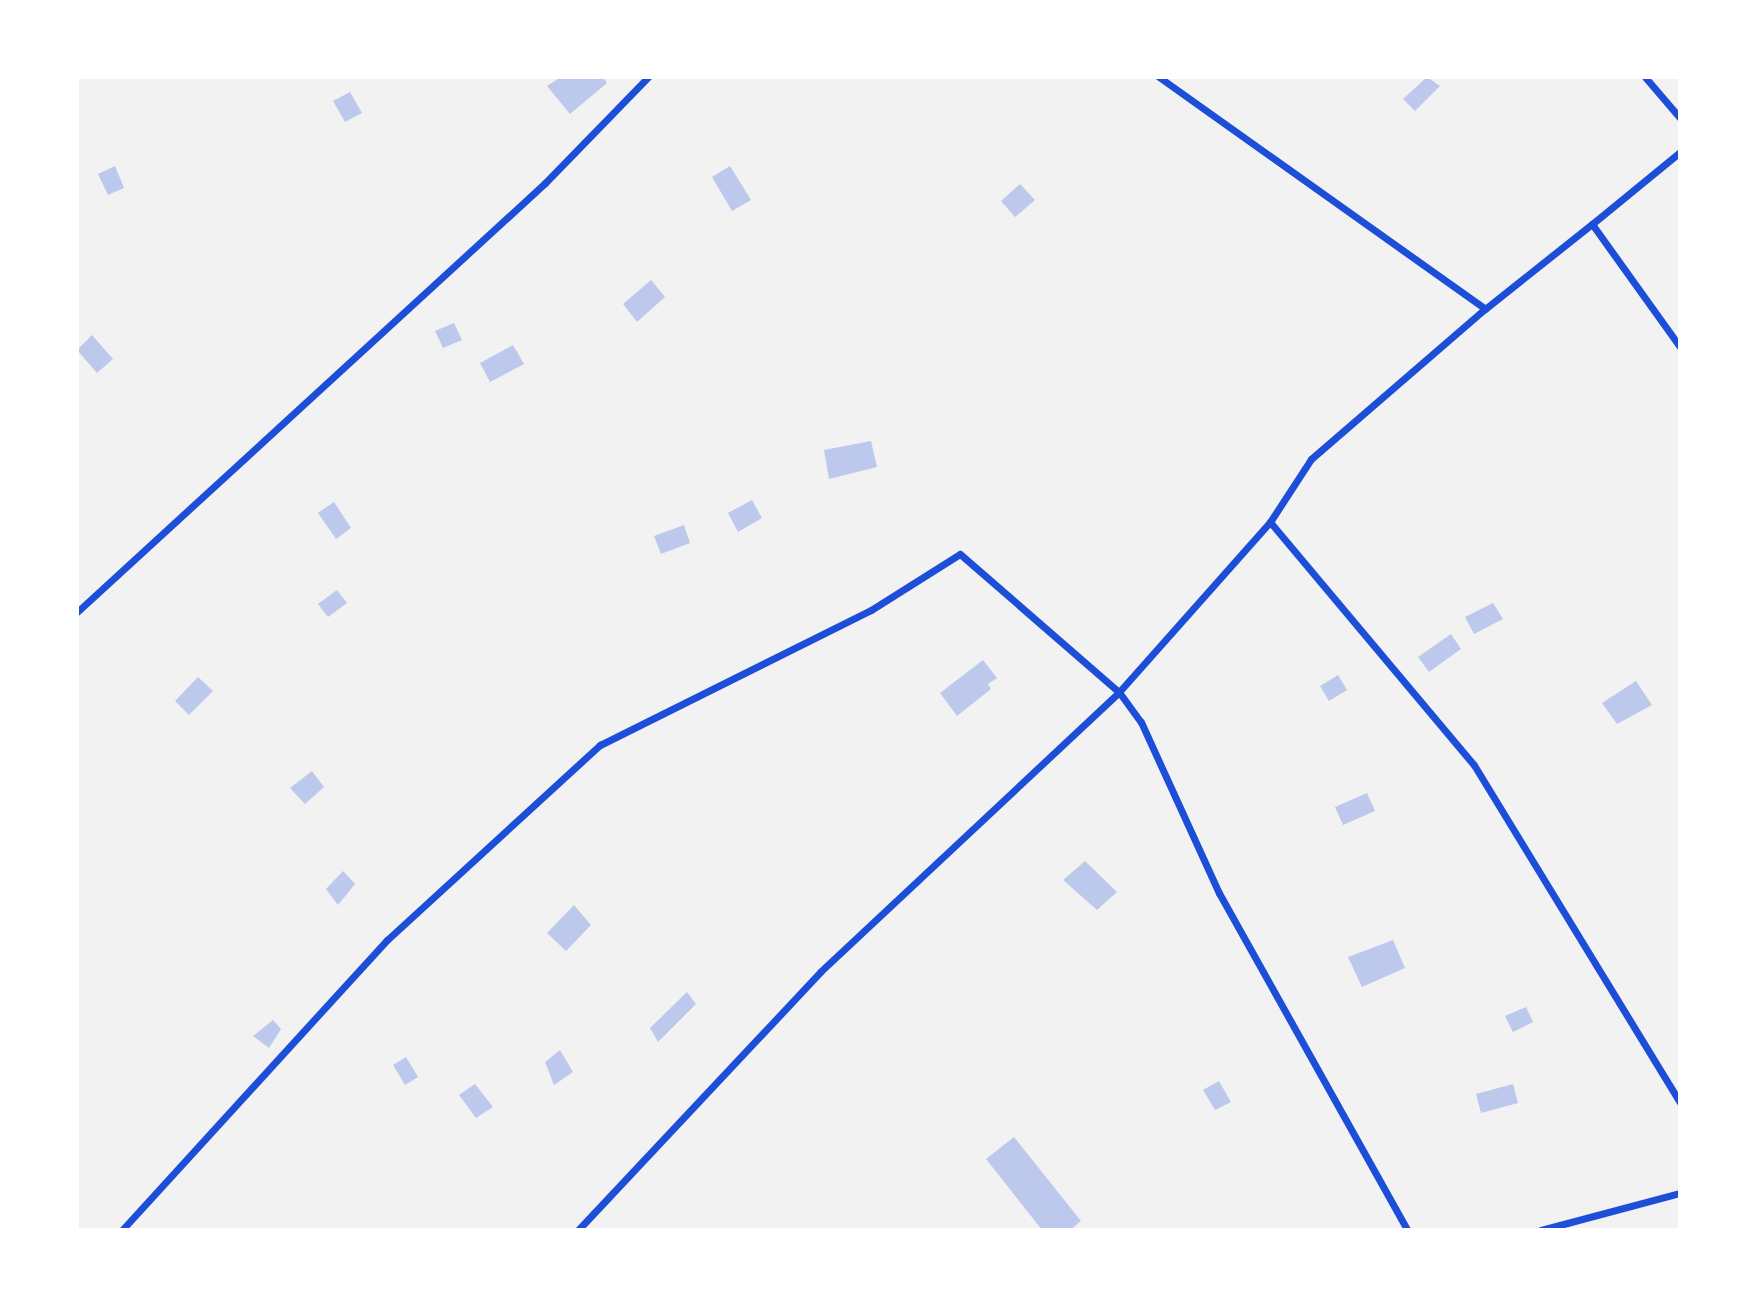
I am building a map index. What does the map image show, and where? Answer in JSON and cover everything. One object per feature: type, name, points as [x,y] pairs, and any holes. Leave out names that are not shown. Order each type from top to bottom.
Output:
[{"type":"street","points":[[77,612],[545,183],[648,77]]},
{"type":"street","points":[[1159,77],[1485,309]]},
{"type":"street","points":[[1645,77],[1680,118]]},
{"type":"street","points":[[578,1230],[820,972],[1119,692],[1270,522],[1311,459],[1485,309],[1680,152]]},
{"type":"street","points":[[1592,224],[1680,347]]},
{"type":"street","points":[[1270,522],[1475,765],[1680,1102]]},
{"type":"street","points":[[122,1230],[387,940],[600,745],[871,610],[960,554],[1119,692],[1141,722],[1219,893],[1407,1230]]},
{"type":"street","points":[[1541,1230],[1680,1193]]},
{"type":"building","points":[[561,77],[603,77],[607,83],[570,114],[547,86]]},
{"type":"building","points":[[1427,77],[1440,86],[1415,111],[1403,99]]},
{"type":"building","points":[[350,92],[362,113],[345,122],[333,101]]},
{"type":"building","points":[[115,166],[124,188],[108,195],[98,174]]},
{"type":"building","points":[[730,166],[751,200],[732,211],[712,177]]},
{"type":"building","points":[[1020,184],[1035,200],[1015,217],[1001,201]]},
{"type":"building","points":[[651,280],[665,297],[637,322],[623,304]]},
{"type":"building","points":[[454,323],[462,340],[443,348],[435,331]]},
{"type":"building","points":[[92,335],[113,359],[97,373],[77,350]]},
{"type":"building","points":[[513,345],[524,364],[490,382],[480,363]]},
{"type":"building","points":[[871,441],[877,467],[829,479],[824,450]]},
{"type":"building","points":[[752,500],[762,518],[738,532],[728,513]]},
{"type":"building","points":[[334,502],[351,528],[336,539],[318,513]]},
{"type":"building","points":[[684,525],[690,543],[661,554],[654,536]]},
{"type":"building","points":[[337,590],[347,603],[328,617],[318,604]]},
{"type":"building","points":[[1493,603],[1503,619],[1474,634],[1465,617]]},
{"type":"building","points":[[1451,634],[1461,649],[1429,672],[1418,657]]},
{"type":"building","points":[[983,660],[997,678],[988,684],[991,689],[957,716],[940,693]]},
{"type":"building","points":[[1338,675],[1347,690],[1329,701],[1320,686]]},
{"type":"building","points":[[198,677],[213,691],[189,715],[175,701]]},
{"type":"building","points":[[1636,681],[1652,705],[1617,724],[1602,703]]},
{"type":"building","points":[[312,771],[324,787],[305,804],[290,788]]},
{"type":"building","points":[[1367,793],[1375,811],[1343,825],[1335,807]]},
{"type":"building","points":[[1085,861],[1117,892],[1097,910],[1063,880]]},
{"type":"building","points":[[343,871],[355,884],[338,905],[326,889]]},
{"type":"building","points":[[574,905],[591,925],[566,951],[547,933]]},
{"type":"building","points":[[1393,940],[1405,968],[1362,987],[1348,957]]},
{"type":"building","points":[[687,992],[696,1004],[658,1042],[650,1028]]},
{"type":"building","points":[[1526,1007],[1533,1022],[1513,1032],[1505,1016]]},
{"type":"building","points":[[273,1020],[281,1029],[269,1048],[253,1036]]},
{"type":"building","points":[[560,1050],[573,1072],[554,1085],[545,1062]]},
{"type":"building","points":[[406,1057],[418,1077],[405,1085],[393,1065]]},
{"type":"building","points":[[1219,1081],[1231,1102],[1215,1110],[1203,1090]]},
{"type":"building","points":[[475,1084],[493,1107],[476,1118],[459,1095]]},
{"type":"building","points":[[1513,1084],[1518,1103],[1481,1113],[1476,1094]]},
{"type":"building","points":[[1014,1137],[1081,1221],[1070,1230],[1042,1230],[986,1159]]}]
